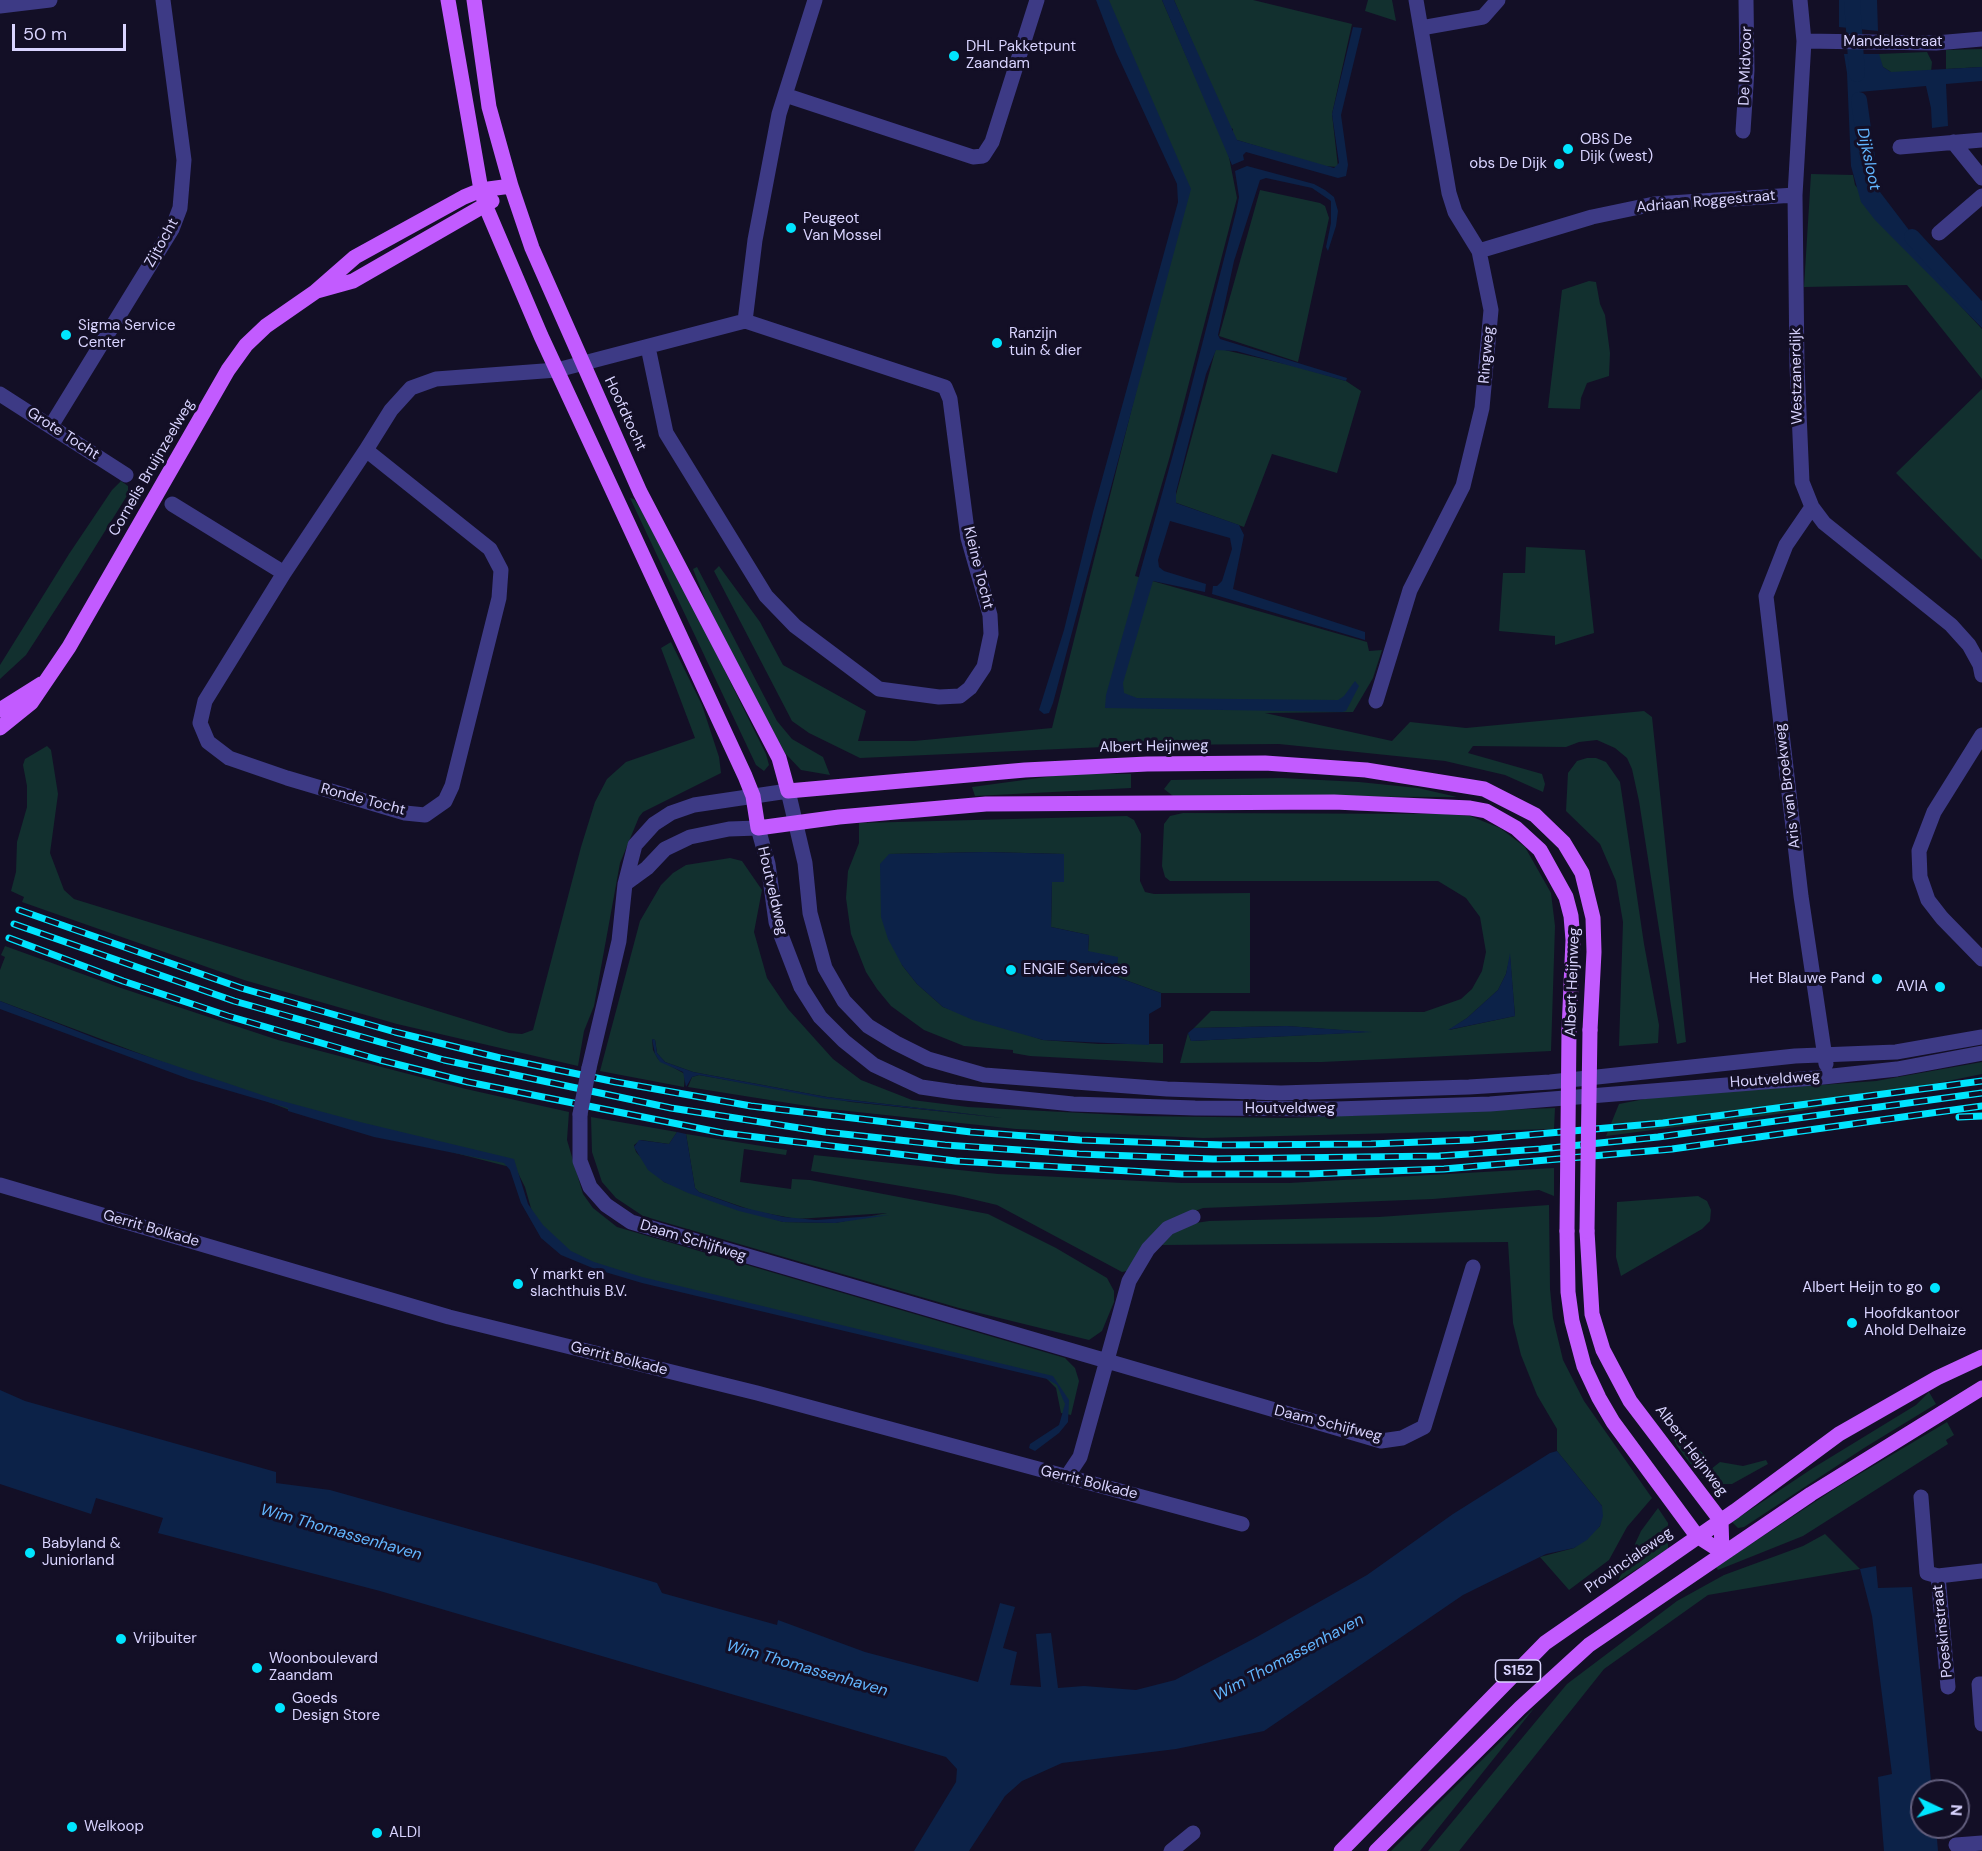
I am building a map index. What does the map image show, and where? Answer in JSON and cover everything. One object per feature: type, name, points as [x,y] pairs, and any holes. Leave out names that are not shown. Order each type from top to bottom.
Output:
[{"type":"main road","points":[[448,0],[481,190],[486,207],[557,370],[753,796],[758,828]]},
{"type":"main road","name":"Hoofdtocht","points":[[474,0],[489,107],[510,186],[532,248],[581,364],[640,492],[779,758],[788,790]]},
{"type":"main road","name":"Cornelis Bruijnzeelweg","points":[[0,728],[32,704],[43,683],[69,647],[228,370],[246,345],[266,326],[315,292],[355,257],[481,190],[510,186]]},
{"type":"main road","name":"Cornelis Bruijnzeelweg","points":[[315,292],[353,281],[486,207],[510,186]]},
{"type":"main road","name":"Cornelis Bruijnzeelweg","points":[[0,710],[43,683]]},
{"type":"main road","name":"Albert Heijnweg","points":[[788,790],[1025,770],[1147,764],[1265,763],[1366,770],[1484,789],[1519,805],[1542,821],[1564,843],[1582,873],[1593,918],[1587,1231],[1592,1314],[1611,1368],[1630,1401],[1720,1521],[1722,1552]]},
{"type":"main road","name":"Albert Heijnweg","points":[[758,828],[839,817],[986,804],[1334,802],[1470,808],[1486,811],[1516,828],[1540,850],[1566,897],[1573,940],[1569,1030],[1568,1292],[1572,1321],[1584,1366],[1614,1422],[1697,1536],[1722,1552]]},
{"type":"main road","name":"Provincialeweg","points":[[1341,1851],[1545,1642],[1720,1521],[1839,1434],[1937,1378],[1982,1357]]},
{"type":"main road","name":"S152","points":[[1376,1851],[1563,1667],[1589,1645],[1722,1552],[1982,1388]]},
{"type":"street","points":[[0,6],[51,0]]},
{"type":"street","name":"Zijtocht","points":[[51,426],[172,229],[180,208],[184,160],[163,0]]},
{"type":"street","points":[[581,364],[745,321],[755,240],[779,114],[815,0]]},
{"type":"street","points":[[785,96],[973,157],[983,156],[992,142],[1037,0]]},
{"type":"street","name":"Ringweg","points":[[1376,701],[1410,590],[1463,486],[1482,408],[1491,310],[1479,251],[1455,212],[1449,192],[1416,0]]},
{"type":"street","name":"De Midvoor","points":[[1743,131],[1747,58],[1746,0]]},
{"type":"street","name":"Westzanerdijk","points":[[1800,0],[1804,41],[1795,195],[1799,449],[1802,482],[1812,507],[1824,523],[1951,625],[1969,645],[1980,665],[1982,675]]},
{"type":"street","points":[[1421,28],[1483,17],[1496,3]]},
{"type":"street","name":"Mandelastraat","points":[[1804,41],[1884,44],[1982,39]]},
{"type":"street","points":[[1900,147],[1982,140]]},
{"type":"street","points":[[1953,142],[1982,178]]},
{"type":"street","name":"Adriaan Roggestraat","points":[[1479,251],[1592,217],[1654,204],[1795,195]]},
{"type":"street","points":[[1939,233],[1982,196]]},
{"type":"street","name":"Kleine Tocht","points":[[648,347],[666,433],[766,596],[795,626],[879,689],[939,696],[960,696],[970,688],[984,667],[992,633],[990,615],[968,537],[950,399],[945,387],[745,321]]},
{"type":"street","name":"Ronde Tocht","points":[[366,450],[490,549],[501,570],[499,598],[452,786],[445,801],[436,810],[425,815],[405,813],[229,758],[208,742],[200,723],[204,701],[284,573],[391,410],[411,388],[452,376],[557,370],[581,364]]},
{"type":"street","name":"Grote Tocht","points":[[0,394],[126,475]]},
{"type":"street","points":[[172,504],[284,573]]},
{"type":"street","name":"Aris van Broekweg","points":[[1812,507],[1786,545],[1766,596],[1801,896],[1827,1076]]},
{"type":"street","points":[[1982,735],[1934,812],[1919,851],[1920,877],[1928,900],[1942,918],[1982,958]]},
{"type":"street","name":"Albert Heijnweg","points":[[753,796],[788,790]]},
{"type":"street","name":"Hoofdtocht","points":[[788,790],[796,824]]},
{"type":"street","name":"Daam Schijfweg","points":[[753,796],[694,806],[671,813],[654,824],[635,845],[625,884],[619,941],[580,1114],[580,1161],[590,1187],[606,1205],[631,1222],[1104,1362],[1381,1441],[1402,1438],[1424,1427],[1473,1267]]},
{"type":"street","name":"Houtveldweg","points":[[796,824],[805,862],[810,913],[825,968],[844,1001],[868,1026],[896,1043],[928,1059],[984,1075],[1167,1089],[1281,1093],[1550,1082],[1693,1065],[1896,1052],[1982,1037]]},
{"type":"street","points":[[625,884],[665,849],[690,837],[729,829],[758,828]]},
{"type":"street","name":"Houtveldweg","points":[[758,828],[768,864],[776,922],[801,987],[820,1017],[844,1041],[874,1065],[921,1087],[1023,1100],[1084,1104],[1336,1109],[1490,1104],[1827,1076],[1897,1069],[1982,1053]]},
{"type":"street","name":"Gerrit Bolkade","points":[[0,1185],[449,1317],[757,1393],[1048,1472],[1068,1475],[1242,1524]]},
{"type":"street","points":[[1068,1475],[1080,1457],[1104,1362],[1129,1281],[1148,1249],[1168,1228],[1193,1217]]},
{"type":"street","name":"Poeskinstraat","points":[[1921,1497],[1927,1573],[1938,1576],[1982,1571]]},
{"type":"street","name":"Poeskinstraat","points":[[1938,1576],[1948,1687]]},
{"type":"street","points":[[1982,1684],[1979,1684],[1982,1724]]},
{"type":"street","points":[[1171,1851],[1192,1833]]},
{"type":"street","points":[[1956,1845],[1982,1843]]},
{"type":"green space","points":[[1105,0],[1162,0],[1228,152],[1237,198],[1170,456],[1135,576],[1367,642],[1369,651],[1382,650],[1373,678],[1353,712],[1265,713],[1392,741],[1410,722],[1466,728],[1644,711],[1652,717],[1686,1042],[1677,1044],[1632,769],[1627,758],[1615,748],[1597,740],[1579,742],[1566,747],[1473,746],[1468,753],[1542,774],[1545,784],[1543,792],[1505,775],[1445,761],[1279,744],[1148,745],[860,758],[809,733],[792,721],[714,571],[719,566],[760,622],[783,665],[866,711],[858,741],[914,741],[1052,728],[1185,195]]},
{"type":"green space","points":[[1174,0],[1253,0],[1352,24],[1332,114],[1338,167],[1322,166],[1233,137],[1233,129],[1229,127]]},
{"type":"green space","points":[[1368,0],[1392,0],[1396,21],[1365,11]]},
{"type":"green space","points":[[1982,49],[1982,67],[1946,69],[1946,50]]},
{"type":"green space","points":[[1927,52],[1932,62],[1931,72],[1891,72],[1883,67],[1879,60],[1879,54]]},
{"type":"green space","points":[[1811,174],[1853,175],[1855,185],[1982,329],[1982,379],[1907,285],[1804,287]]},
{"type":"green space","points":[[1260,190],[1320,203],[1325,206],[1329,218],[1298,362],[1219,336]]},
{"type":"green space","points":[[1589,281],[1596,282],[1600,304],[1605,315],[1610,353],[1609,376],[1587,383],[1581,398],[1580,409],[1548,408],[1562,290]]},
{"type":"green space","points":[[1216,348],[1346,381],[1361,391],[1337,473],[1272,454],[1244,527],[1174,502]]},
{"type":"green space","points":[[1982,389],[1982,560],[1896,473]]},
{"type":"green space","points":[[121,481],[128,486],[128,494],[26,655],[0,679],[0,665],[69,554],[112,490]]},
{"type":"green space","points":[[630,498],[634,499],[660,540],[766,754],[769,765],[764,771],[756,765]]},
{"type":"green space","points":[[1526,547],[1585,550],[1594,633],[1555,645],[1555,636],[1499,631],[1503,573],[1525,573]]},
{"type":"green space","points":[[697,567],[777,721],[792,739],[823,757],[830,775],[801,770],[784,752],[708,607],[693,569]]},
{"type":"green space","points":[[671,642],[702,705],[719,757],[721,773],[643,812],[639,817],[620,863],[594,1006],[584,1031],[578,1066],[397,1024],[244,980],[22,902],[24,897],[11,891],[16,872],[17,842],[27,807],[27,786],[23,765],[25,759],[47,746],[51,750],[58,794],[50,853],[64,890],[74,899],[509,1033],[522,1034],[533,1030],[581,847],[595,802],[607,779],[626,762],[695,738],[661,648]]},
{"type":"green space","points":[[1596,758],[1606,762],[1620,782],[1644,944],[1659,1025],[1658,1043],[1619,1046],[1623,922],[1616,881],[1600,844],[1566,811],[1568,773],[1577,761]]},
{"type":"green space","points":[[1068,774],[1131,774],[1131,788],[975,796],[972,787]]},
{"type":"green space","points":[[1282,778],[1418,788],[1457,797],[1173,796],[1164,789],[1171,780]]},
{"type":"green space","points":[[1183,813],[1445,814],[1470,816],[1500,828],[1525,847],[1551,893],[1555,926],[1551,1051],[1322,1062],[1180,1063],[1188,1033],[1191,1041],[1365,1032],[1287,1026],[1194,1028],[1211,1011],[1424,1012],[1461,999],[1472,989],[1482,971],[1486,952],[1480,917],[1466,898],[1438,881],[1170,881],[1165,877],[1162,866],[1164,824],[1170,816]],"holes":[[[1510,957],[1515,1016],[1449,1030],[1467,1018],[1498,990],[1506,974]]]},
{"type":"green space","points":[[1127,816],[1134,820],[1141,834],[1140,881],[1145,892],[1154,894],[1250,893],[1250,993],[1161,993],[1117,977],[1088,951],[1089,935],[1051,927],[1052,882],[1064,854],[986,852],[889,854],[902,965],[917,984],[943,1007],[1043,1040],[1099,1044],[1163,1044],[1163,1063],[1030,1056],[1013,1053],[1013,1050],[964,1046],[924,1030],[891,1006],[866,972],[851,934],[846,898],[848,871],[859,843],[859,823]]},
{"type":"green space","points":[[730,858],[742,861],[762,890],[754,932],[767,978],[788,1009],[833,1059],[861,1080],[912,1100],[968,1107],[1139,1116],[1288,1118],[1555,1108],[1554,1129],[1203,1138],[1016,1129],[820,1108],[688,1087],[692,1077],[699,1075],[851,1102],[1003,1118],[827,1097],[693,1072],[665,1062],[657,1053],[655,1040],[652,1039],[653,1050],[658,1059],[685,1074],[684,1087],[600,1071],[640,921],[661,885],[673,873],[686,865]]},
{"type":"green space","points":[[5,946],[121,988],[278,1040],[466,1089],[569,1112],[567,1140],[583,1194],[593,1208],[617,1227],[1065,1358],[1075,1368],[1079,1381],[1071,1415],[1061,1413],[1056,1388],[1043,1375],[656,1285],[581,1261],[536,1226],[525,1187],[518,1173],[510,1167],[295,1112],[0,1001],[0,970],[5,957],[1,955]]},
{"type":"green space","points":[[1982,1062],[1982,1074],[1801,1111],[1606,1136],[1619,1104],[1655,1097],[1876,1081]]},
{"type":"green space","points":[[591,1117],[677,1132],[669,1144],[641,1140],[634,1145],[636,1152],[664,1182],[783,1222],[835,1223],[887,1213],[797,1219],[754,1211],[699,1192],[695,1188],[686,1134],[787,1150],[786,1155],[744,1149],[740,1182],[791,1189],[792,1179],[810,1180],[988,1214],[1056,1248],[1107,1278],[1114,1291],[1114,1302],[1102,1331],[1089,1340],[959,1308],[643,1216],[616,1198],[602,1182],[592,1152]]},
{"type":"green space","points":[[814,1155],[998,1174],[1182,1183],[1289,1183],[1554,1168],[1554,1196],[1539,1190],[1433,1199],[1203,1208],[1187,1214],[1127,1271],[1122,1272],[997,1205],[955,1195],[811,1171]]},
{"type":"green space","points":[[1698,1196],[1707,1201],[1711,1210],[1710,1221],[1702,1229],[1621,1276],[1616,1257],[1617,1202]]},
{"type":"green space","points":[[1549,1205],[1550,1289],[1553,1318],[1563,1360],[1584,1401],[1652,1498],[1627,1527],[1609,1560],[1569,1590],[1540,1557],[1574,1548],[1600,1526],[1602,1506],[1557,1451],[1557,1429],[1537,1395],[1521,1355],[1513,1323],[1508,1242],[1162,1245],[1175,1231],[1189,1224],[1209,1221],[1379,1217]]},
{"type":"green space","points":[[1929,1392],[1936,1404],[1744,1527],[1738,1528],[1732,1522],[1813,1468],[1916,1405]]},
{"type":"green space","points":[[1667,1416],[1685,1438],[1706,1456],[1705,1462],[1695,1470],[1677,1446],[1663,1418]]},
{"type":"green space","points":[[1947,1422],[1954,1435],[1946,1440],[1948,1444],[1803,1536],[1718,1570],[1716,1567],[1836,1488]]},
{"type":"green space","points":[[1766,1460],[1768,1464],[1732,1484],[1715,1484],[1701,1477],[1720,1462],[1743,1466]]},
{"type":"green space","points":[[1658,1508],[1668,1523],[1668,1549],[1618,1581],[1641,1531]]},
{"type":"green space","points":[[1825,1534],[1860,1569],[1708,1595],[1604,1669],[1459,1851],[1428,1851],[1567,1684],[1677,1601],[1724,1575],[1803,1546]]},
{"type":"green space","points":[[1535,1707],[1420,1851],[1391,1851]]},
{"type":"water","points":[[1096,0],[1109,0],[1191,189],[1053,703],[1049,713],[1044,714],[1039,710],[1064,630],[1093,512],[1178,202],[1177,184],[1116,52]]},
{"type":"water","points":[[1162,0],[1174,0],[1237,140],[1334,168],[1339,163],[1332,114],[1353,27],[1362,28],[1341,115],[1348,165],[1346,176],[1338,178],[1246,152],[1243,155],[1244,160],[1232,165]]},
{"type":"water","points":[[1839,0],[1877,0],[1878,31],[1839,27]]},
{"type":"water","points":[[1844,54],[1879,54],[1883,67],[1891,72],[1982,67],[1982,81],[1946,84],[1948,126],[1932,128],[1931,108],[1926,86],[1859,92],[1860,115],[1856,128],[1871,151],[1880,192],[1928,255],[1952,281],[1968,286],[1976,296],[1982,309],[1982,328],[1875,220],[1861,202],[1851,166],[1847,73]]},
{"type":"water","points":[[1247,166],[1314,184],[1325,190],[1334,197],[1338,211],[1336,226],[1328,251],[1326,247],[1331,223],[1331,201],[1312,188],[1266,178],[1260,180],[1234,261],[1218,335],[1220,339],[1347,378],[1346,381],[1236,351],[1216,350],[1206,374],[1176,492],[1176,503],[1239,525],[1244,535],[1233,589],[1365,632],[1365,640],[1212,594],[1213,586],[1217,586],[1222,581],[1232,549],[1230,538],[1170,521],[1158,560],[1159,567],[1164,571],[1206,584],[1205,592],[1153,581],[1123,683],[1124,693],[1137,698],[1338,700],[1344,696],[1355,681],[1359,686],[1346,711],[1342,712],[1105,708],[1106,695],[1185,411],[1236,212],[1239,197],[1235,171]]},
{"type":"water","points":[[986,852],[1064,854],[1064,882],[1052,882],[1051,927],[1089,935],[1088,951],[1118,957],[1117,977],[1161,993],[1161,1007],[1149,1014],[1149,1045],[1043,1040],[973,1020],[943,1007],[917,984],[902,965],[888,939],[881,917],[880,864],[889,854]]},
{"type":"water","points":[[1510,953],[1515,1016],[1448,1030],[1467,1018],[1498,990],[1506,974]]},
{"type":"water","points":[[0,1001],[105,1042],[271,1098],[514,1159],[528,1204],[543,1225],[571,1251],[594,1262],[642,1277],[1053,1376],[1069,1400],[1068,1422],[1059,1433],[1035,1451],[1029,1448],[1030,1444],[1059,1425],[1065,1404],[1057,1385],[1047,1379],[642,1283],[595,1269],[561,1255],[541,1238],[521,1203],[510,1170],[504,1163],[374,1137],[288,1111],[288,1108],[189,1079],[0,1009]]},
{"type":"water","points":[[1287,1026],[1372,1032],[1191,1041],[1188,1033],[1194,1028]]},
{"type":"water","points":[[652,1039],[655,1040],[657,1053],[665,1062],[693,1072],[827,1097],[1003,1118],[827,1099],[699,1075],[692,1077],[686,1087],[683,1072],[660,1062],[655,1054]]},
{"type":"water","points":[[677,1132],[686,1134],[695,1188],[699,1192],[741,1207],[784,1217],[816,1220],[889,1215],[835,1223],[783,1222],[739,1211],[688,1193],[664,1182],[648,1170],[634,1147],[639,1140],[669,1144]]},
{"type":"water","name":"Wim Thomassenhaven","points":[[0,1390],[25,1401],[276,1472],[276,1483],[330,1490],[597,1565],[657,1583],[662,1593],[777,1625],[778,1620],[865,1652],[978,1682],[1000,1603],[1015,1607],[1003,1648],[1017,1652],[1010,1685],[1041,1687],[1036,1634],[1051,1633],[1058,1688],[1084,1686],[1136,1690],[1175,1680],[1367,1575],[1453,1514],[1550,1453],[1557,1451],[1602,1506],[1603,1516],[1600,1526],[1587,1540],[1574,1548],[1546,1554],[1463,1595],[1264,1731],[1176,1749],[1062,1763],[1022,1781],[1005,1796],[969,1851],[914,1851],[956,1782],[957,1769],[946,1757],[380,1591],[158,1533],[163,1518],[96,1498],[91,1514],[0,1484]]},
{"type":"water","points":[[1876,1566],[1878,1588],[1912,1587],[1931,1779],[1910,1779],[1910,1839],[1937,1839],[1938,1851],[1884,1851],[1878,1777],[1892,1774],[1872,1616],[1860,1569]]},
{"type":"waterway","name":"Dijksloot","points":[[1852,0],[1857,74]]},
{"type":"waterway","name":"Dijksloot","points":[[1859,100],[1867,157]]},
{"type":"waterway","name":"Dijksloot","points":[[1912,237],[1982,313]]},
{"type":"railway","points":[[19,910],[241,988],[395,1032],[500,1058],[751,1106],[971,1132],[1080,1140],[1223,1145],[1371,1144],[1470,1140],[1663,1123],[1982,1081]]},
{"type":"railway","points":[[14,924],[234,1001],[444,1060],[671,1108],[825,1132],[945,1145],[1079,1154],[1213,1159],[1439,1156],[1541,1149],[1658,1137],[1982,1093]]},
{"type":"railway","points":[[9,938],[123,981],[228,1016],[380,1060],[468,1082],[723,1133],[956,1161],[1182,1174],[1307,1174],[1444,1169],[1672,1149],[1982,1106]]},
{"type":"railway","points":[[1959,1117],[1982,1116]]},
{"type":"place","name":"DHL Pakketpunt Zaandam","points":[[954,56]]},
{"type":"place","name":"OBS De Dijk (west)","points":[[1568,149]]},
{"type":"place","name":"obs De Dijk","points":[[1559,164]]},
{"type":"place","name":"Peugeot Van Mossel","points":[[791,228]]},
{"type":"place","name":"Sigma Service Center","points":[[66,335]]},
{"type":"place","name":"Ranzijn tuin & dier","points":[[997,343]]},
{"type":"place","name":"ENGIE Services","points":[[1011,970]]},
{"type":"place","name":"Het Blauwe Pand","points":[[1877,979]]},
{"type":"place","name":"AVIA","points":[[1940,987]]},
{"type":"place","name":"Y markt en slachthuis B.V.","points":[[518,1284]]},
{"type":"place","name":"Albert Heijn to go","points":[[1935,1288]]},
{"type":"place","name":"Hoofdkantoor Ahold Delhaize","points":[[1852,1323]]},
{"type":"place","name":"Babyland & Juniorland","points":[[30,1553]]},
{"type":"place","name":"Vrijbuiter","points":[[121,1639]]},
{"type":"place","name":"Woonboulevard Zaandam","points":[[257,1668]]},
{"type":"place","name":"Goeds Design Store","points":[[280,1708]]},
{"type":"place","name":"Welkoop","points":[[72,1827]]},
{"type":"place","name":"ALDI","points":[[377,1833]]}]
